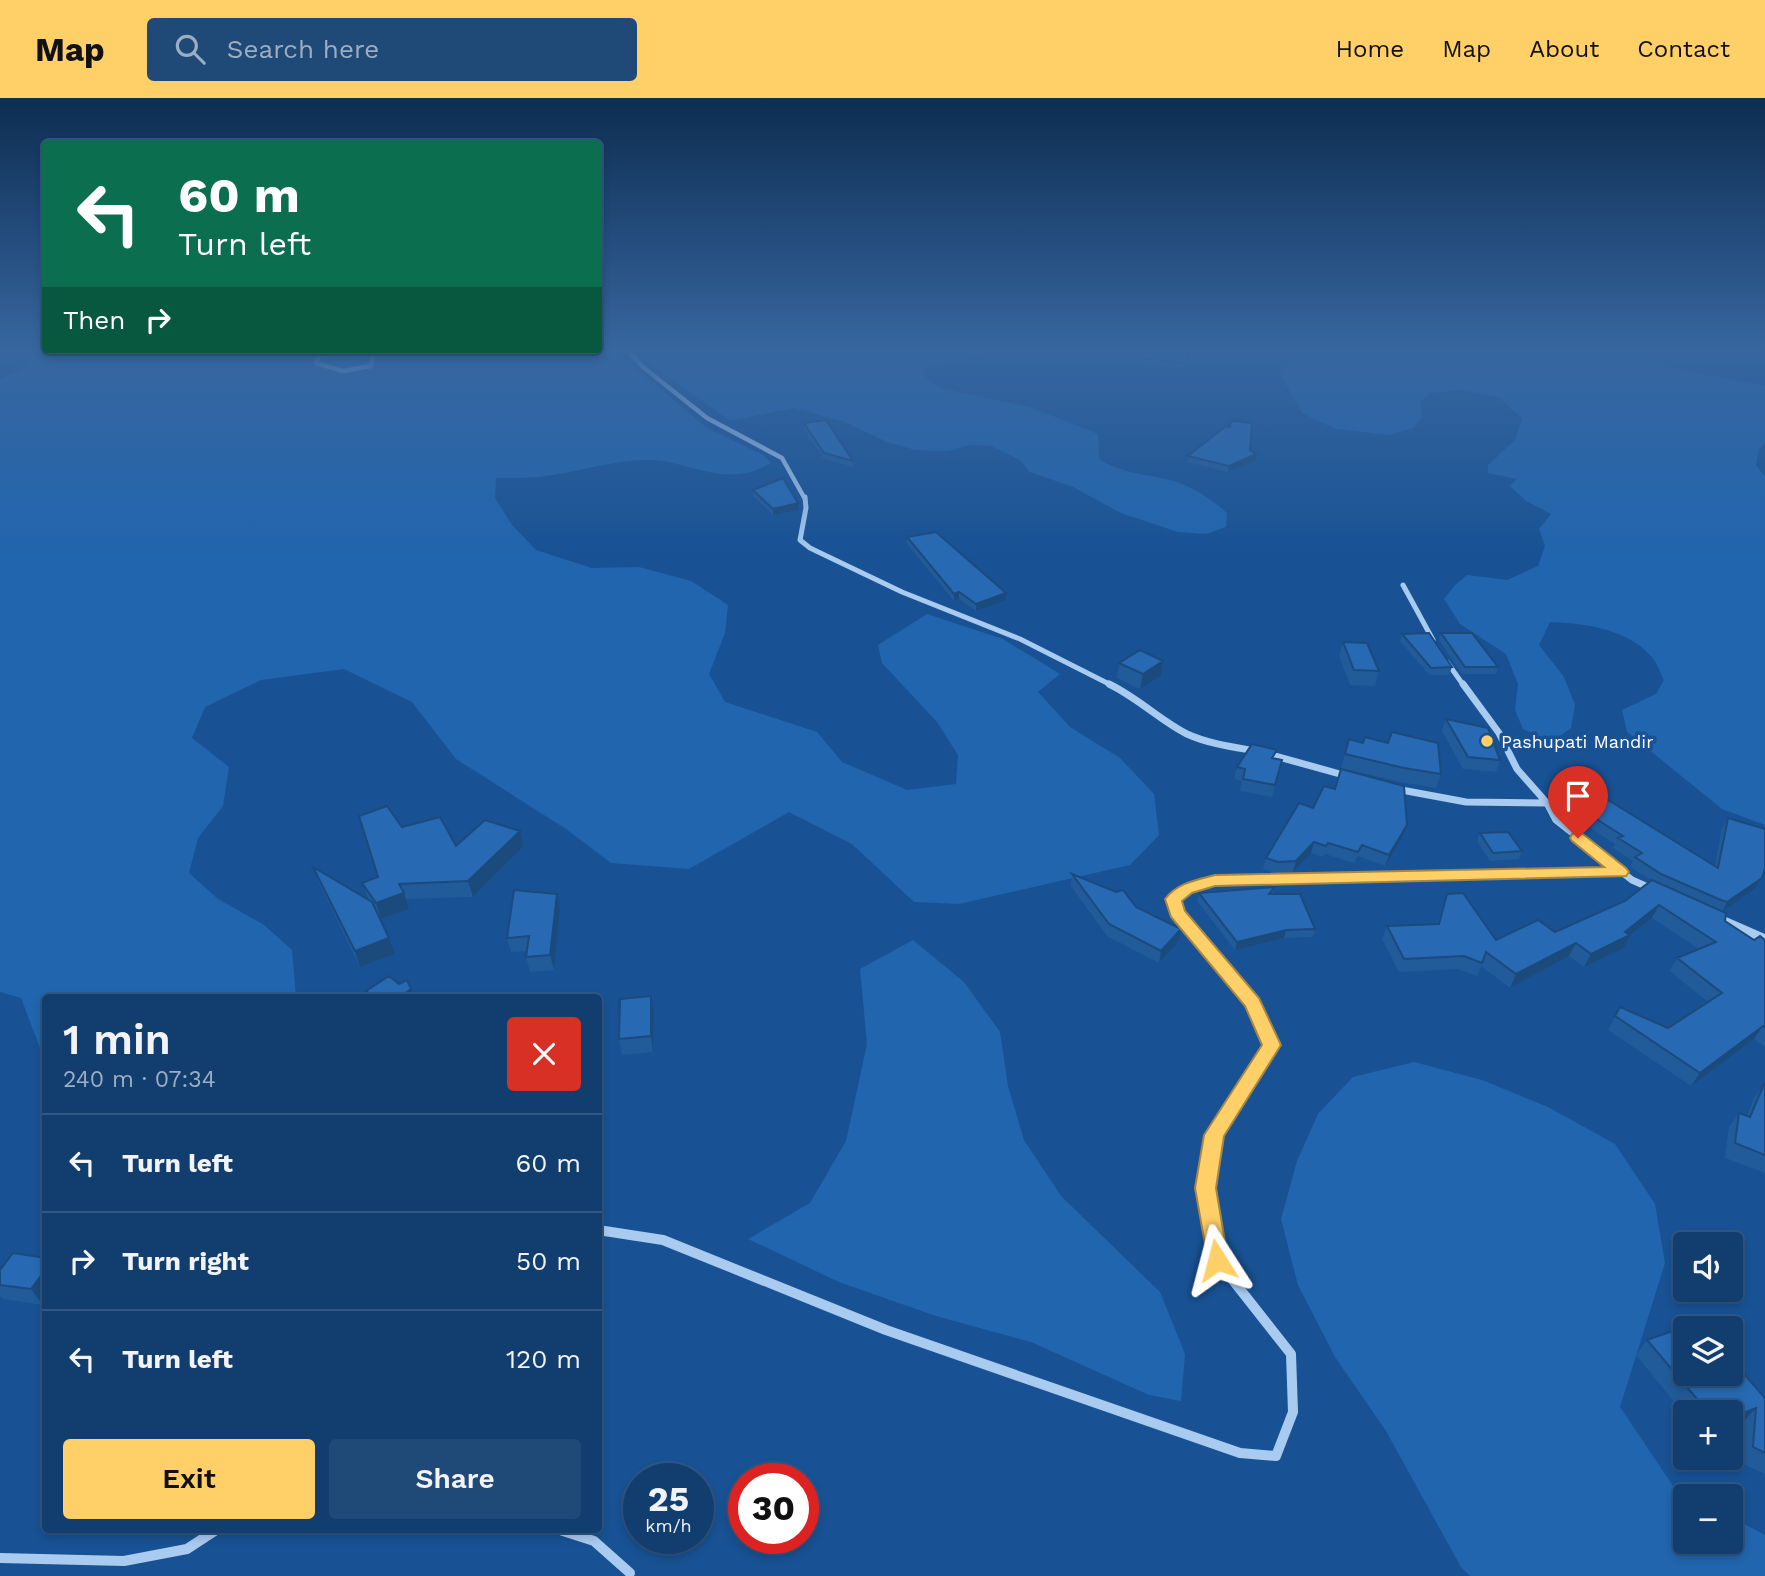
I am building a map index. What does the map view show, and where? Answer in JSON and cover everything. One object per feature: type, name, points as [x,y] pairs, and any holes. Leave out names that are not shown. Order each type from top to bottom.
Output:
[{"type":"street","points":[[707,418],[782,458],[805,496],[806,508],[800,540],[810,548],[902,592],[1020,639],[1135,698],[1185,733],[1207,742],[1260,752],[1350,777]]},
{"type":"street","points":[[1403,585],[1439,651],[1499,733],[1517,769],[1547,803],[1556,820],[1620,872],[1656,891]]},
{"type":"street","points":[[1390,788],[1465,802],[1547,803]]},
{"type":"street","points":[[602,1231],[663,1240],[886,1330],[1241,1453],[1276,1456],[1293,1412],[1291,1354],[1217,1260],[1205,1188],[1214,1135],[1272,1045],[1253,1003],[1177,913],[1173,899],[1186,889],[1215,880],[1620,872]]},
{"type":"street","points":[[1717,918],[1765,939]]},
{"type":"street","points":[[0,1558],[124,1561],[187,1549],[211,1533]]},
{"type":"street","points":[[569,1533],[594,1541],[631,1574]]},
{"type":"street","points":[[620,1559],[631,1574]]},
{"type":"shaded area","points":[[0,418],[695,418],[707,428],[763,455],[771,463],[754,471],[721,474],[657,460],[640,460],[539,477],[496,478],[495,498],[512,525],[536,550],[592,568],[639,567],[691,581],[728,605],[725,633],[709,674],[725,702],[817,732],[842,762],[907,790],[956,784],[958,755],[937,722],[882,663],[878,645],[927,614],[1003,639],[1060,674],[1038,692],[1070,727],[1120,758],[1154,794],[1159,835],[1130,865],[959,904],[914,902],[852,844],[789,812],[689,869],[611,863],[566,829],[456,759],[412,702],[344,669],[261,680],[205,707],[192,738],[229,767],[223,806],[198,838],[189,873],[218,899],[264,925],[292,950],[296,994],[42,994],[42,1053],[21,998],[0,992]]},
{"type":"shaded area","points":[[830,418],[1058,418],[1098,434],[1099,459],[1108,464],[1174,481],[1209,499],[1227,513],[1226,527],[1206,534],[1178,532],[1121,513],[1073,487],[1030,472],[1020,460],[991,446],[970,445],[948,451],[915,450],[887,442]]},
{"type":"shaded area","points":[[1313,418],[1421,418],[1414,428],[1388,435],[1336,429]]},
{"type":"shaded area","points":[[1522,418],[1765,418],[1765,444],[1759,448],[1756,465],[1765,477],[1765,825],[1722,809],[1627,732],[1622,710],[1656,694],[1664,680],[1653,658],[1630,639],[1604,629],[1550,622],[1539,645],[1564,677],[1575,705],[1571,728],[1552,742],[1523,729],[1515,710],[1518,684],[1506,654],[1460,624],[1444,599],[1467,575],[1507,580],[1538,566],[1545,546],[1539,529],[1551,514],[1526,501],[1510,486],[1517,479],[1488,473],[1488,465],[1515,440]]},
{"type":"shaded area","points":[[913,940],[964,982],[1000,1032],[1008,1086],[1024,1140],[1061,1196],[1160,1292],[1185,1354],[1181,1401],[1149,1395],[1031,1342],[936,1316],[839,1282],[748,1239],[810,1203],[846,1141],[867,1044],[860,969]]},
{"type":"shaded area","points":[[1414,1062],[1482,1080],[1548,1107],[1615,1144],[1655,1204],[1665,1263],[1620,1407],[1673,1486],[1673,1554],[1743,1554],[1743,1523],[1765,1535],[1765,1576],[1470,1576],[1461,1567],[1386,1431],[1335,1357],[1298,1285],[1281,1219],[1297,1161],[1318,1114],[1353,1077]]},
{"type":"building","points":[[826,420],[853,461],[824,453],[804,423]]},
{"type":"building","points":[[1231,421],[1252,423],[1250,450],[1256,454],[1229,466],[1188,456],[1226,426],[1230,427]]},
{"type":"building","points":[[783,478],[798,503],[773,509],[753,490]]},
{"type":"building","points":[[936,532],[1006,593],[976,604],[959,592],[954,594],[907,537]]},
{"type":"building","points":[[1429,633],[1452,667],[1431,668],[1402,634]]},
{"type":"building","points":[[1441,633],[1472,633],[1498,667],[1465,667]]},
{"type":"building","points":[[1343,642],[1367,643],[1379,671],[1354,670]]},
{"type":"building","points":[[1140,650],[1163,661],[1143,674],[1119,663]]},
{"type":"building","points":[[1446,719],[1488,728],[1500,760],[1468,757]]},
{"type":"building","points":[[1392,732],[1438,743],[1441,774],[1345,754],[1349,739],[1363,743],[1365,737],[1388,743]]},
{"type":"building","points":[[1252,744],[1277,750],[1272,758],[1282,760],[1275,785],[1243,779],[1245,769],[1237,767]]},
{"type":"building","points":[[1341,769],[1404,786],[1407,825],[1389,855],[1362,845],[1358,852],[1328,843],[1326,846],[1314,842],[1296,861],[1278,862],[1266,858],[1299,803],[1313,808],[1324,786],[1335,789]]},
{"type":"building","points":[[1608,800],[1718,868],[1728,818],[1765,829],[1765,868],[1762,878],[1727,902],[1661,874],[1635,857],[1642,853],[1618,838],[1623,836],[1584,811]]},
{"type":"building","points":[[387,806],[402,827],[440,817],[456,846],[485,820],[520,831],[468,881],[399,884],[404,893],[376,903],[362,883],[378,877],[359,816]]},
{"type":"building","points":[[1508,832],[1522,851],[1493,853],[1480,833]]},
{"type":"building","points":[[313,867],[372,902],[389,938],[355,951]]},
{"type":"building","points":[[1072,874],[1116,892],[1123,890],[1136,907],[1181,929],[1161,951],[1109,924]]},
{"type":"building","points":[[1652,880],[1726,913],[1725,921],[1754,940],[1760,936],[1765,940],[1765,1028],[1763,1026],[1700,1073],[1615,1016],[1620,1007],[1668,1028],[1722,993],[1677,958],[1716,942],[1659,905],[1625,932],[1630,935],[1591,954],[1576,943],[1516,974],[1486,952],[1482,963],[1464,956],[1404,959],[1387,926],[1439,924],[1447,894],[1463,893],[1496,940],[1538,920],[1555,932],[1625,901]]},
{"type":"building","points":[[1275,887],[1269,894],[1300,894],[1315,929],[1286,930],[1237,942],[1199,893]]},
{"type":"building","points":[[514,890],[557,894],[550,955],[526,957],[529,936],[507,938]]},
{"type":"building","points":[[389,976],[399,984],[407,980],[411,989],[404,994],[370,994],[366,991]]},
{"type":"building","points":[[651,996],[651,1036],[619,1039],[620,999]]},
{"type":"building","points":[[1764,1084],[1765,1155],[1735,1143],[1739,1113],[1750,1117]]},
{"type":"building","points":[[13,1253],[42,1257],[42,1274],[31,1289],[0,1285],[0,1270]]},
{"type":"building","points":[[1673,1331],[1673,1371],[1647,1340]]},
{"type":"building","points":[[1743,1373],[1765,1398],[1765,1453],[1753,1447],[1756,1408],[1743,1413],[1743,1400],[1698,1400],[1686,1386],[1743,1386]]},
{"type":"place","name":"Pashupati Mandir","points":[[1487,741]]},
{"type":"route","points":[[1217,1260],[1205,1188],[1214,1135],[1272,1045],[1253,1003],[1177,913],[1173,899],[1186,889],[1215,880],[1620,872],[1578,838]]}]
